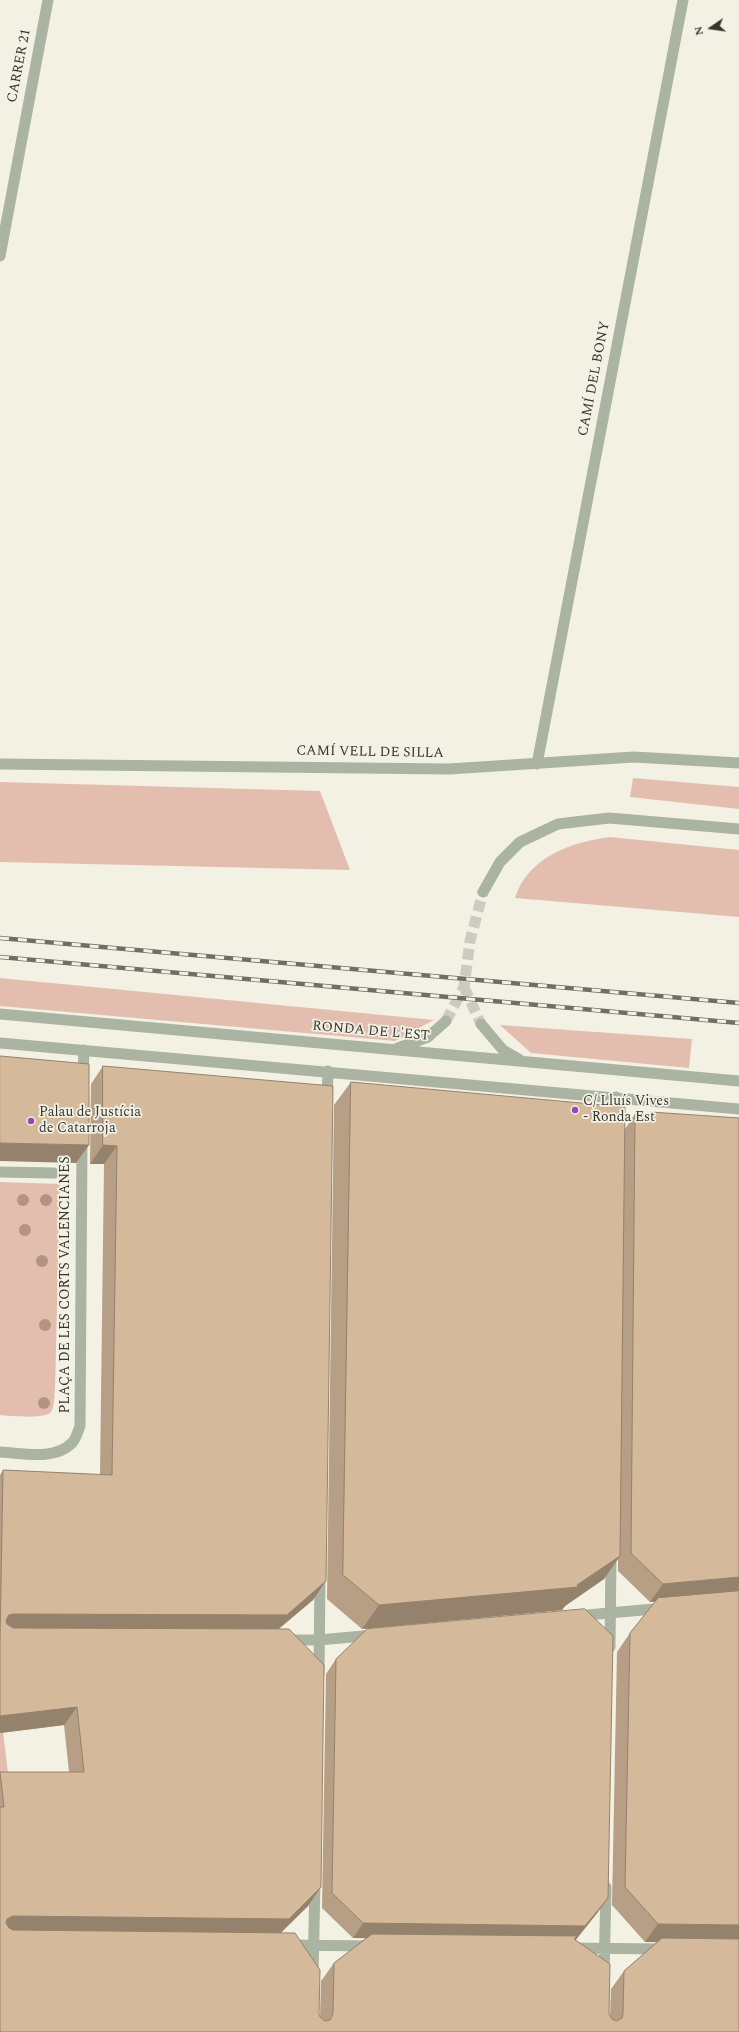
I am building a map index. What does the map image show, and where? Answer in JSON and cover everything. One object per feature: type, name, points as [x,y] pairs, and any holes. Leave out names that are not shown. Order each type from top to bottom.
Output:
[{"type":"street","name":"CARRER 21","points":[[0,256],[48,0]]},
{"type":"street","name":"CAMÍ DEL BONY","points":[[537,764],[683,0]]},
{"type":"street","name":"CAMÍ VELL DE SILLA","points":[[0,764],[449,769],[634,757],[739,763]]},
{"type":"street","points":[[483,892],[500,862],[520,842],[558,824],[609,818],[739,829]]},
{"type":"street","name":"RONDA DE L'EST","points":[[0,1014],[739,1081]]},
{"type":"street","points":[[394,1050],[428,1037],[446,1021]]},
{"type":"street","points":[[481,1024],[503,1050],[524,1062]]},
{"type":"street","points":[[0,1043],[328,1071],[739,1109]]},
{"type":"street","points":[[83,1086],[84,1050]]},
{"type":"street","points":[[327,1110],[328,1071]]},
{"type":"street","points":[[615,1135],[616,1097]]},
{"type":"street","name":"PLAÇA DE LES CORTS VALENCIANES","points":[[0,1452],[50,1454],[63,1450],[74,1442],[80,1426],[82,1132]]},
{"type":"street","points":[[0,1172],[54,1173]]},
{"type":"street","points":[[610,1655],[611,1540]]},
{"type":"street","points":[[318,1686],[320,1564]]},
{"type":"street","points":[[561,1617],[678,1606]]},
{"type":"street","points":[[276,1640],[319,1640],[382,1634]]},
{"type":"street","points":[[313,1987],[315,1868]]},
{"type":"street","points":[[604,1984],[606,1876]]},
{"type":"street","points":[[281,1945],[383,1946]]},
{"type":"street","points":[[561,1948],[672,1950]]},
{"type":"shaded area","points":[[633,778],[739,787],[739,809],[630,797]]},
{"type":"shaded area","points":[[0,782],[320,791],[350,870],[0,862]]},
{"type":"shaded area","points":[[610,837],[739,850],[739,917],[515,898],[521,884],[540,862],[566,848],[595,839]]},
{"type":"shaded area","points":[[0,978],[434,1020],[395,1041],[0,1006]]},
{"type":"shaded area","points":[[500,1025],[692,1039],[689,1068],[531,1053]]},
{"type":"shaded area","points":[[0,1182],[60,1184],[55,1389],[52,1411],[46,1415],[26,1417],[0,1415]]},
{"type":"shaded area","points":[[0,1706],[10,1790],[0,1790]]},
{"type":"building","points":[[0,1056],[89,1064],[89,1145],[0,1143]]},
{"type":"building","points":[[103,1066],[333,1086],[326,1581],[287,1615],[13,1614],[9,1615],[6,1620],[7,1624],[13,1628],[289,1629],[324,1665],[321,1887],[289,1919],[13,1916],[7,1919],[6,1923],[9,1928],[13,1930],[295,1933],[320,1970],[319,2014],[325,2021],[330,2020],[333,2014],[334,1963],[372,1934],[577,1936],[574,1939],[610,1964],[609,2014],[612,2019],[616,2021],[622,2018],[623,2014],[624,1971],[662,1938],[739,1939],[739,2032],[0,2032],[0,1807],[4,1807],[0,1772],[84,1772],[77,1707],[0,1716],[3,1470],[112,1475],[117,1146],[103,1145]]},
{"type":"building","points":[[351,1082],[625,1107],[620,1556],[577,1585],[578,1587],[379,1605],[343,1575]]},
{"type":"building","points":[[651,1112],[739,1118],[739,1577],[663,1584],[631,1553],[635,1114],[651,1116]]},
{"type":"building","points":[[739,1591],[739,1925],[658,1924],[625,1887],[630,1633],[658,1598]]},
{"type":"building","points":[[585,1609],[613,1636],[608,1898],[585,1926],[363,1923],[332,1893],[336,1659],[367,1629]]},
{"type":"tunnel","points":[[446,1021],[464,987],[470,941],[483,892]]},
{"type":"tunnel","points":[[464,987],[481,1024]]},
{"type":"railway","points":[[0,938],[739,1003]]},
{"type":"railway","points":[[0,957],[739,1023]]},
{"type":"place","name":"C/ Lluís Vives - Ronda Est","points":[[575,1110]]},
{"type":"place","name":"Palau de Justícia de Catarroja","points":[[31,1121]]}]
